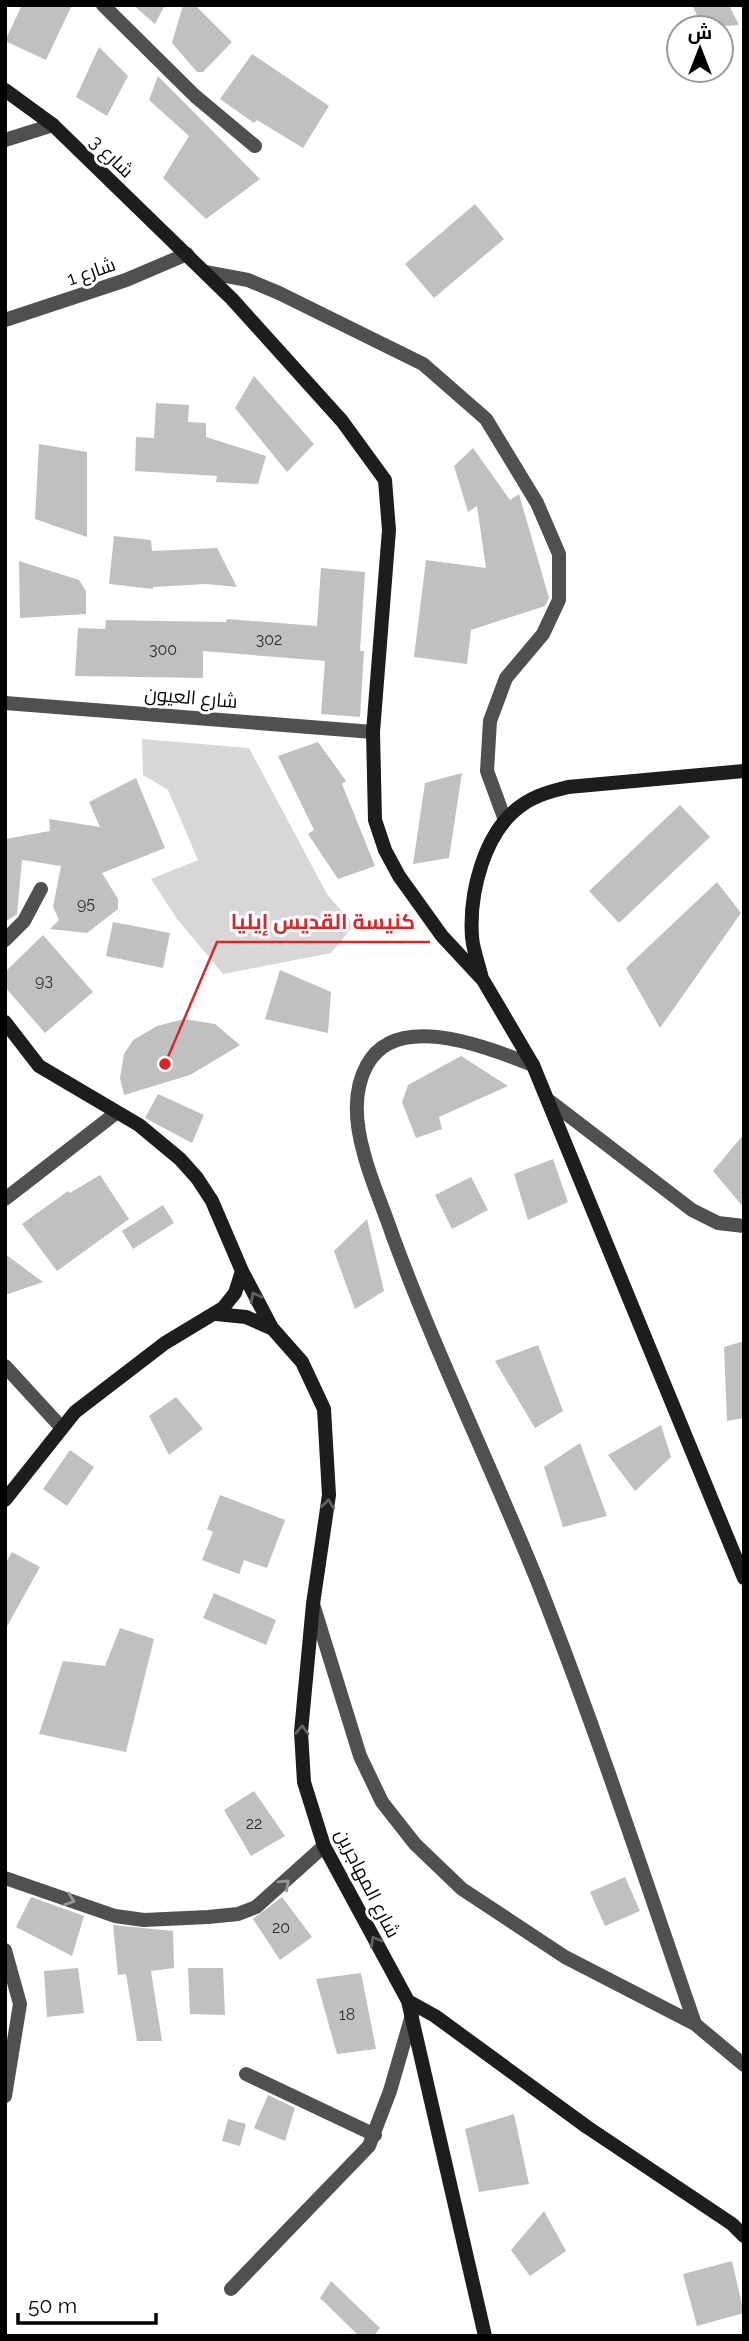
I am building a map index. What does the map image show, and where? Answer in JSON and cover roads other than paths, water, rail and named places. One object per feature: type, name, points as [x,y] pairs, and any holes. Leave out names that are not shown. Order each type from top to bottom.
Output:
[{"type":"street","points":[[103,5],[195,96],[255,146]]},
{"type":"street","name":"شارع 3","points":[[5,90],[53,125],[205,272],[342,421],[385,480],[390,530],[388,579],[373,732],[374,820],[385,850],[442,936],[483,980]]},
{"type":"street","points":[[5,139],[53,125]]},
{"type":"street","name":"شارع 1","points":[[5,320],[126,280],[187,254]]},
{"type":"street","points":[[205,272],[248,280],[279,293],[423,364],[486,419],[537,503],[559,554],[559,600],[543,634],[506,678],[489,721],[487,771],[505,820]]},
{"type":"street","name":"شارع العيون","points":[[5,703],[373,732]]},
{"type":"street","points":[[744,771],[568,787],[545,793],[522,805],[505,820],[481,869],[473,900],[472,938],[483,980],[533,1065],[551,1102],[744,1577]]},
{"type":"street","points":[[5,940],[24,921],[41,889]]},
{"type":"street","name":"شارع المهاجرين","points":[[5,1022],[39,1066],[158,1139],[197,1178],[212,1201],[242,1271],[272,1328],[302,1362],[324,1409],[329,1495],[313,1604],[301,1732],[304,1782],[324,1846],[410,2008],[485,2336]]},
{"type":"street","points":[[533,1065],[470,1044],[423,1035],[393,1042],[378,1051],[367,1066],[357,1101],[357,1123],[364,1155],[424,1321],[537,1579],[595,1734],[695,2024]]},
{"type":"street","points":[[551,1102],[692,1210],[718,1223],[744,1226]]},
{"type":"street","points":[[5,1199],[116,1113]]},
{"type":"street","points":[[5,1500],[75,1412],[165,1343],[216,1314],[229,1302],[242,1271]]},
{"type":"street","name":"شارع المهاجرين","points":[[216,1314],[253,1318],[272,1328]]},
{"type":"street","points":[[5,1366],[61,1427]]},
{"type":"street","points":[[313,1604],[360,1756],[382,1802],[415,1844],[462,1889],[565,1957],[695,2024],[744,2065]]},
{"type":"street","points":[[5,1878],[115,1916],[144,1920],[238,1914],[256,1907],[324,1846]]},
{"type":"street","points":[[5,1950],[20,2004],[5,2096]]},
{"type":"street","points":[[231,2289],[332,2185],[375,2135],[410,2008],[435,2016],[587,2127],[732,2224],[744,2236]]},
{"type":"street","points":[[246,2074],[375,2135]]},
{"type":"place","name":"كنيسة القديس إيليا","points":[[165,1064]]}]
